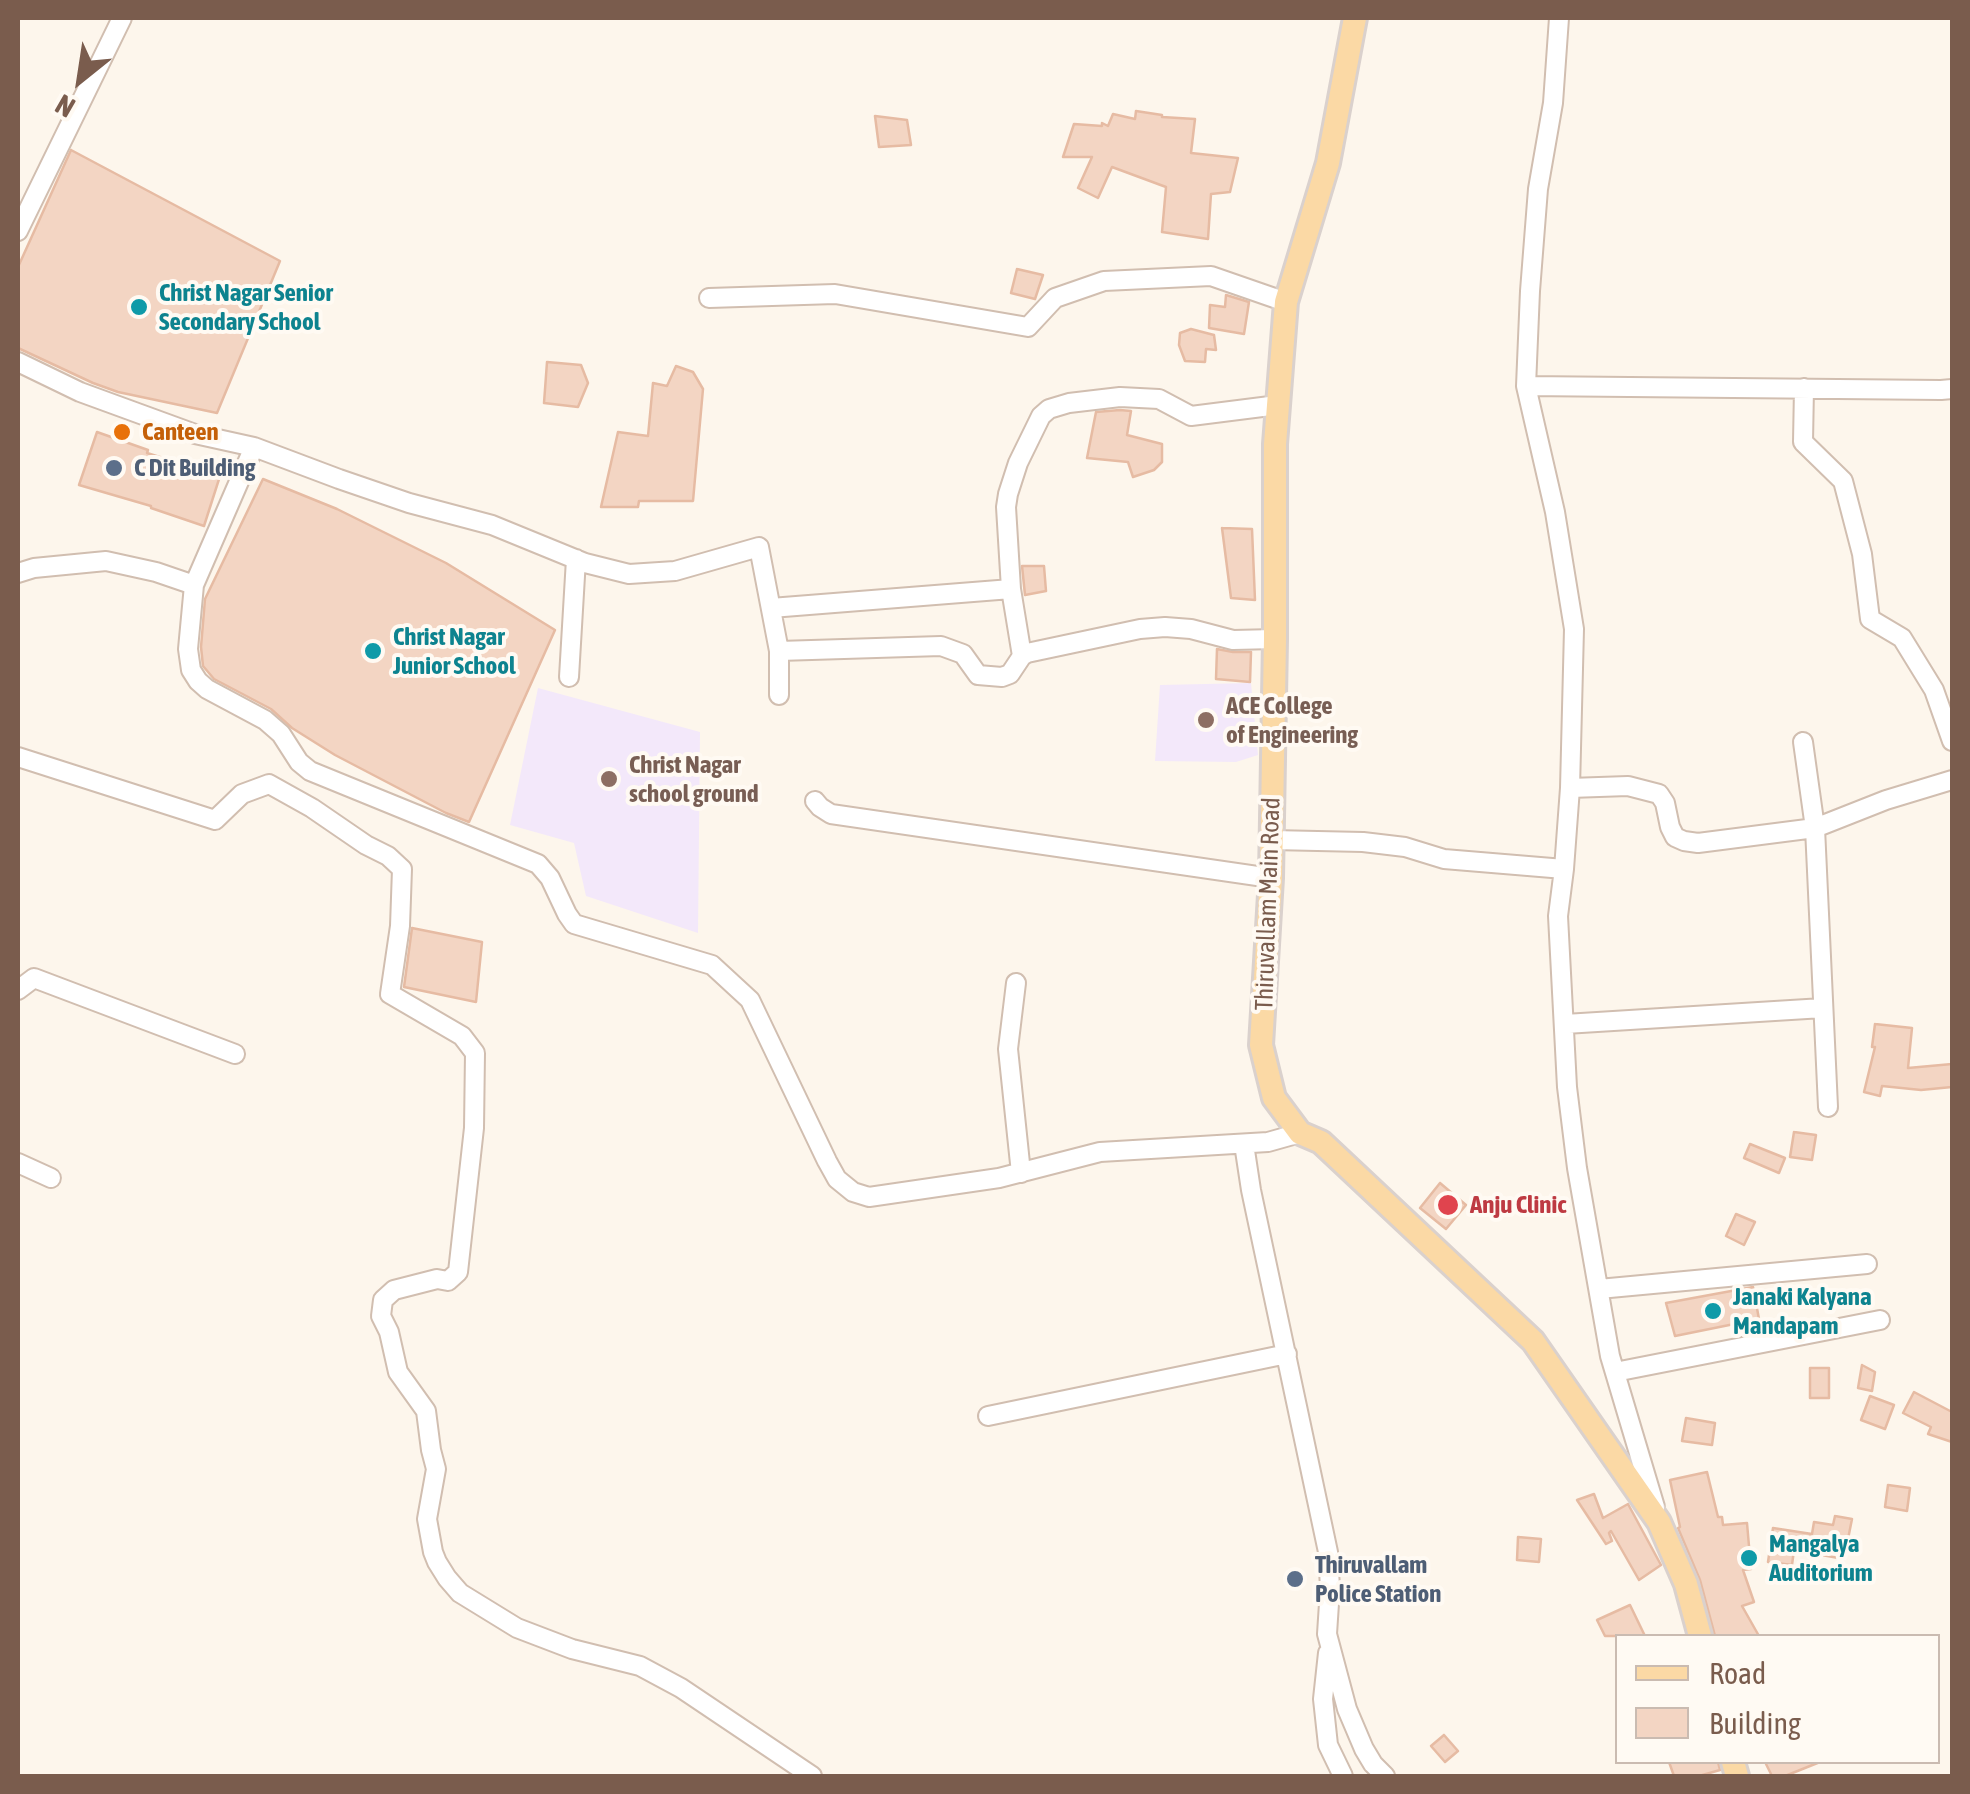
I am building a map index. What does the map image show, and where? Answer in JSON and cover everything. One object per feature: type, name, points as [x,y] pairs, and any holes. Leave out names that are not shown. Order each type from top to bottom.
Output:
[{"type":"main road","name":"Thiruvallam Main Road","points":[[1355,18],[1328,163],[1286,302],[1275,478],[1272,840],[1262,1045],[1274,1098],[1300,1133],[1321,1142],[1532,1341],[1660,1522],[1686,1584],[1699,1634]]},
{"type":"street","points":[[18,231],[122,18]]},
{"type":"street","points":[[1559,18],[1554,103],[1538,189],[1526,386],[1555,512],[1574,628],[1570,788],[1558,916],[1567,1087],[1577,1168],[1615,1372],[1660,1522]]},
{"type":"street","points":[[708,298],[835,294],[1028,327],[1055,298],[1104,281],[1211,276],[1286,302]]},
{"type":"street","points":[[18,362],[80,392],[195,434],[254,447],[409,502],[492,525],[576,559],[630,574],[674,570],[759,547],[779,650],[779,695]]},
{"type":"street","points":[[1526,386],[1952,388]]},
{"type":"street","points":[[1804,388],[1802,442],[1843,482],[1862,554],[1870,619],[1902,638],[1934,690],[1952,741]]},
{"type":"street","points":[[1022,656],[1011,589],[1006,527],[1008,494],[1041,416],[1049,409],[1120,397],[1159,399],[1191,416],[1278,405]]},
{"type":"street","points":[[254,447],[194,584],[188,649],[191,670],[198,682],[265,720],[310,771],[538,864],[550,878],[574,924],[712,966],[750,1000],[837,1179],[853,1192],[869,1196],[999,1178],[1100,1152],[1268,1142],[1300,1133]]},
{"type":"street","points":[[569,677],[576,559]]},
{"type":"street","points":[[18,574],[34,568],[106,561],[194,584]]},
{"type":"street","points":[[771,608],[1011,589]]},
{"type":"street","points":[[779,650],[940,646],[963,654],[978,675],[1002,677],[1010,674],[1027,653],[1140,629],[1205,630],[1233,640],[1276,639]]},
{"type":"street","points":[[1802,742],[1815,828],[1828,1107]]},
{"type":"street","points":[[18,757],[214,820],[242,794],[270,784],[388,856],[402,869],[400,926],[390,994],[462,1036],[475,1053],[474,1128],[458,1272],[448,1282],[437,1280],[394,1290],[383,1300],[381,1316],[389,1332],[398,1372],[426,1411],[430,1427],[436,1469],[427,1519],[433,1552],[460,1593],[517,1628],[572,1649],[640,1666],[681,1688],[812,1776]]},
{"type":"street","points":[[1570,788],[1628,786],[1659,794],[1675,837],[1698,844],[1815,828],[1952,780]]},
{"type":"street","points":[[816,801],[826,812],[842,816],[1271,878]]},
{"type":"street","points":[[1272,840],[1363,842],[1444,858],[1564,869]]},
{"type":"street","points":[[18,990],[34,978],[234,1054]]},
{"type":"street","points":[[1016,983],[1008,1049],[1021,1172]]},
{"type":"street","points":[[1565,1024],[1823,1008]]},
{"type":"street","points":[[1244,1144],[1328,1552],[1327,1634],[1364,1750],[1385,1776]]},
{"type":"street","points":[[18,1163],[51,1178]]},
{"type":"street","points":[[1599,1289],[1868,1264]]},
{"type":"street","points":[[1615,1372],[1880,1320]]},
{"type":"street","points":[[988,1416],[1287,1354]]},
{"type":"street","points":[[1329,1642],[1322,1699],[1328,1745],[1343,1776]]},
{"type":"shaded area","name":"ACE College of Engineering","points":[[1251,683],[1258,755],[1236,762],[1155,761],[1160,685]]},
{"type":"shaded area","name":"Christ Nagar school ground","points":[[538,688],[700,732],[698,933],[586,896],[574,843],[510,825]]},
{"type":"building","points":[[1136,111],[1195,119],[1191,153],[1238,158],[1230,192],[1211,194],[1208,239],[1162,232],[1166,187],[1112,167],[1098,198],[1078,188],[1092,157],[1063,157],[1074,124],[1108,126],[1113,114],[1135,119]]},
{"type":"building","points":[[875,116],[907,120],[911,145],[879,147]]},
{"type":"building","name":"Christ Nagar Senior Secondary School","points":[[71,150],[280,261],[217,413],[118,392],[18,348],[18,267]]},
{"type":"building","points":[[1017,269],[1043,275],[1035,299],[1011,293]]},
{"type":"building","points":[[1226,295],[1249,302],[1244,334],[1209,328],[1210,305],[1225,307]]},
{"type":"building","points":[[1191,329],[1214,335],[1216,350],[1206,349],[1205,362],[1185,361],[1179,345],[1180,333]]},
{"type":"building","points":[[547,362],[581,365],[588,383],[578,407],[544,403]]},
{"type":"building","points":[[676,366],[693,372],[703,389],[693,501],[639,501],[638,507],[601,507],[618,432],[648,436],[653,383],[667,386]]},
{"type":"building","points":[[1131,411],[1127,435],[1162,444],[1162,462],[1154,470],[1133,477],[1128,462],[1087,458],[1096,412]]},
{"type":"building","points":[[97,432],[220,476],[204,526],[79,485]]},
{"type":"building","name":"Christ Nagar Junior School","points":[[263,479],[337,509],[446,563],[555,630],[469,822],[335,755],[292,728],[271,709],[214,679],[203,666],[205,599]]},
{"type":"building","points":[[1222,528],[1252,529],[1255,600],[1231,598]]},
{"type":"building","points":[[1022,566],[1044,566],[1046,591],[1025,595]]},
{"type":"building","points":[[1217,649],[1251,652],[1250,682],[1216,679]]},
{"type":"building","points":[[412,928],[482,942],[476,1002],[404,987]]},
{"type":"building","points":[[1875,1024],[1912,1028],[1908,1068],[1952,1064],[1952,1087],[1921,1090],[1882,1086],[1880,1096],[1864,1092],[1875,1047]]},
{"type":"building","points":[[1794,1132],[1816,1135],[1812,1160],[1790,1157]]},
{"type":"building","points":[[1750,1144],[1785,1158],[1779,1173],[1744,1158]]},
{"type":"building","points":[[1440,1183],[1466,1205],[1446,1229],[1420,1208]]},
{"type":"building","points":[[1736,1214],[1755,1222],[1744,1245],[1726,1236]]},
{"type":"building","name":"Janaki Kalyana Mandapam","points":[[1753,1287],[1759,1319],[1675,1336],[1666,1303]]},
{"type":"building","points":[[1862,1365],[1875,1372],[1872,1391],[1858,1388]]},
{"type":"building","points":[[1810,1368],[1829,1368],[1829,1398],[1810,1398]]},
{"type":"building","points":[[1914,1392],[1952,1412],[1952,1442],[1928,1434],[1931,1427],[1903,1413]]},
{"type":"building","points":[[1870,1396],[1894,1405],[1885,1429],[1861,1420]]},
{"type":"building","points":[[1686,1418],[1715,1423],[1712,1445],[1682,1441]]},
{"type":"building","points":[[1707,1472],[1723,1525],[1747,1523],[1751,1569],[1743,1570],[1754,1602],[1742,1606],[1758,1634],[1714,1634],[1700,1580],[1678,1528],[1670,1480]]},
{"type":"building","points":[[1888,1485],[1910,1488],[1907,1511],[1885,1507]]},
{"type":"building","points":[[1594,1494],[1603,1518],[1628,1504],[1661,1565],[1639,1580],[1611,1531],[1612,1541],[1606,1544],[1577,1500]]},
{"type":"building","points":[[1835,1516],[1852,1519],[1844,1559],[1794,1550],[1792,1565],[1768,1562],[1773,1528],[1812,1534],[1814,1522],[1833,1525]]},
{"type":"building","points":[[1518,1537],[1541,1539],[1539,1562],[1517,1560]]},
{"type":"building","points":[[1630,1605],[1644,1634],[1605,1636],[1597,1620]]},
{"type":"building","points":[[1444,1735],[1458,1751],[1445,1762],[1431,1746]]},
{"type":"building","points":[[1670,1764],[1718,1764],[1720,1770],[1699,1776],[1674,1776]]},
{"type":"building","points":[[1766,1764],[1815,1764],[1785,1776],[1772,1776]]},
{"type":"place","name":"Christ Nagar Senior Secondary School","points":[[139,307]]},
{"type":"place","name":"Canteen","points":[[122,432]]},
{"type":"place","name":"C Dit Building","points":[[114,468]]},
{"type":"place","name":"Christ Nagar Junior School","points":[[373,651]]},
{"type":"place","name":"ACE College of Engineering","points":[[1206,720]]},
{"type":"place","name":"Christ Nagar school ground","points":[[609,779]]},
{"type":"place","name":"Anju Clinic","points":[[1448,1205]]},
{"type":"place","name":"Janaki Kalyana Mandapam","points":[[1713,1311]]},
{"type":"place","name":"Mangalya Auditorium","points":[[1749,1558]]},
{"type":"place","name":"Thiruvallam Police Station","points":[[1295,1579]]}]
